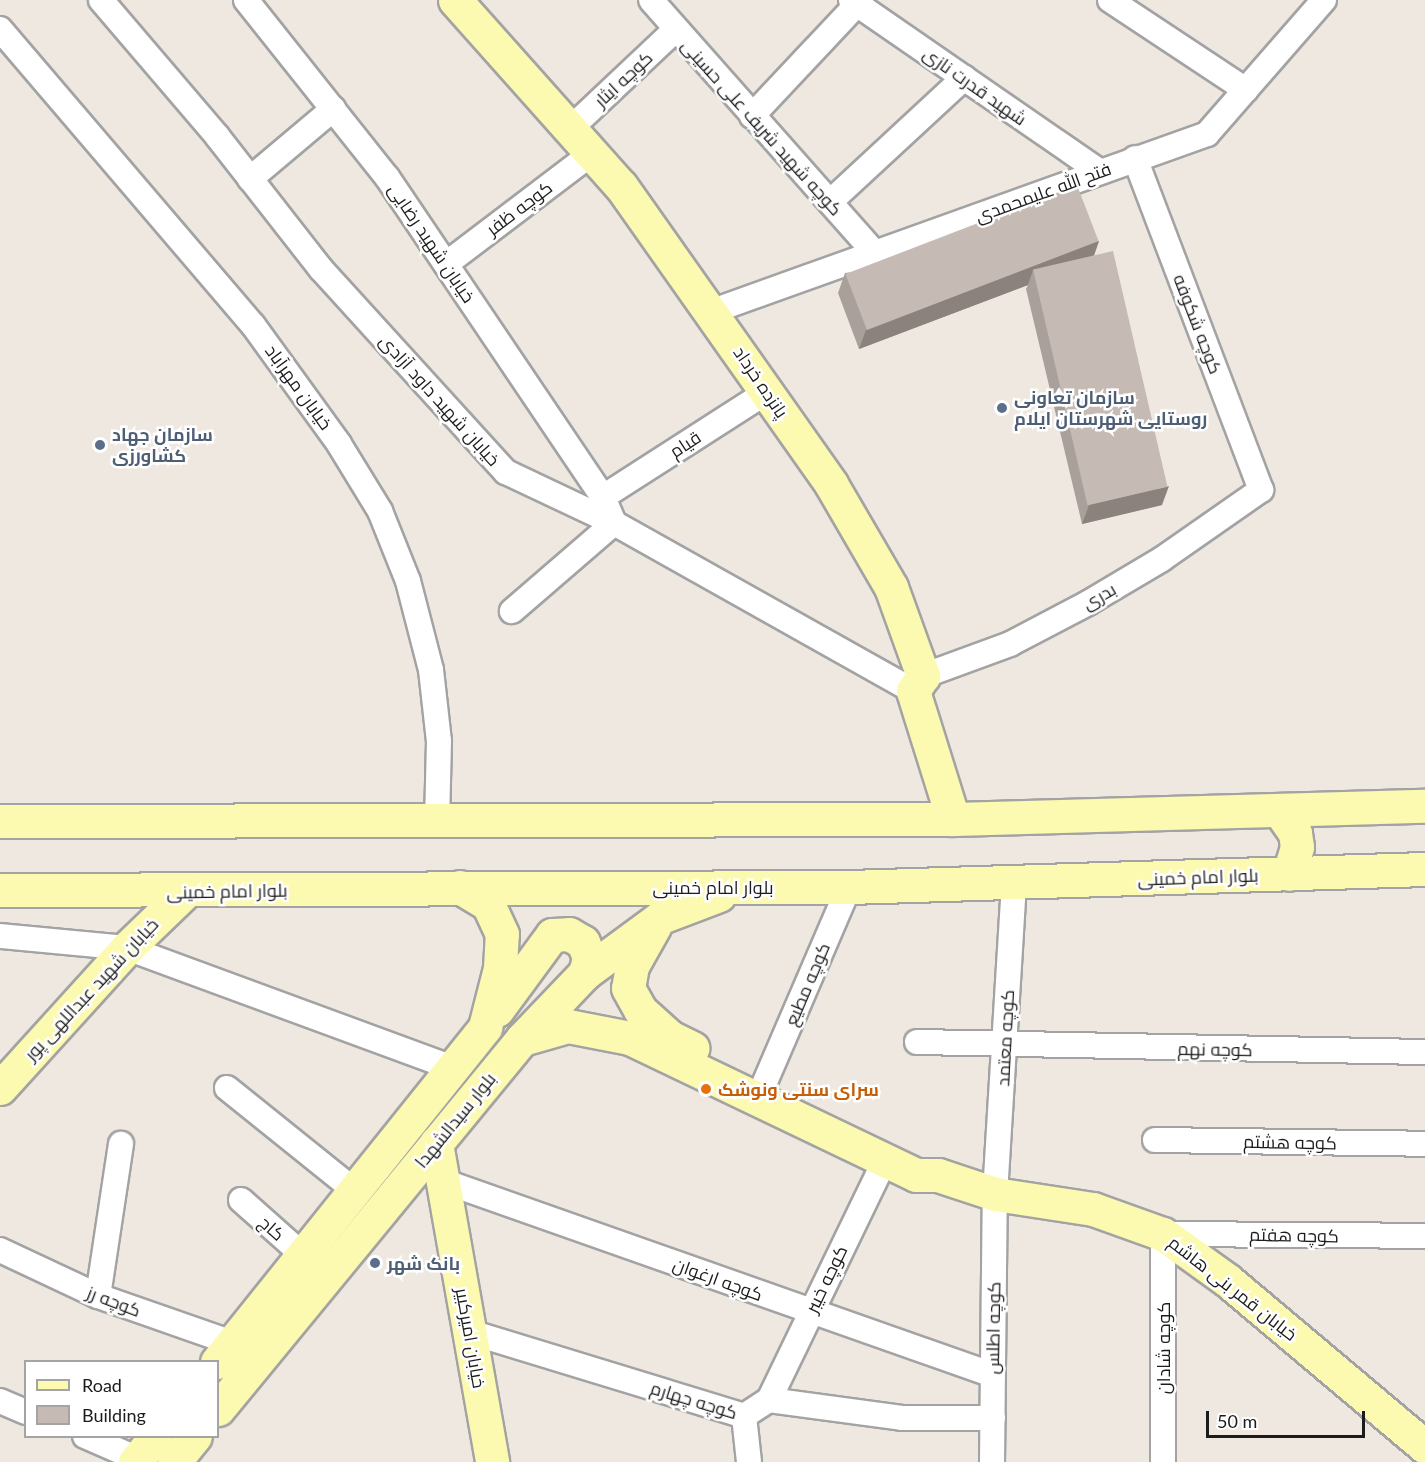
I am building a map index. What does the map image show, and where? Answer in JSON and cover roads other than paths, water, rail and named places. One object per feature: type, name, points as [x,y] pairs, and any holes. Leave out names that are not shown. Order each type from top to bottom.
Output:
[{"type":"street","name":"خیابان شهید داود آزادی","points":[[101,0],[250,179],[321,269],[506,472],[614,523],[918,683]]},
{"type":"street","name":"خیابان شهید رضایی","points":[[246,0],[387,177],[603,498],[614,523]]},
{"type":"street","name":"پانزده خرداد","points":[[455,0],[621,186],[713,312],[831,484],[891,587],[953,819]]},
{"type":"street","name":"کوچه شهید شریف علی حسینی","points":[[651,0],[675,30],[875,253]]},
{"type":"street","points":[[1110,0],[1246,90]]},
{"type":"street","name":"فتح الله علیمحمدی","points":[[713,312],[1135,158],[1207,134],[1320,1]]},
{"type":"street","points":[[752,116],[857,2]]},
{"type":"street","name":"شهید قدرت نازی","points":[[857,2],[1099,171]]},
{"type":"street","name":"خیابان مهرآباد","points":[[0,29],[253,325],[339,444],[380,511],[408,581],[431,670],[439,741],[437,821]]},
{"type":"street","name":"کوچه ایثار","points":[[570,129],[675,30]]},
{"type":"street","points":[[830,202],[964,78]]},
{"type":"street","points":[[250,179],[333,109]]},
{"type":"street","name":"کوچه ظفر","points":[[446,264],[592,153]]},
{"type":"street","name":"کوچه شکوفه","points":[[1135,158],[1261,490]]},
{"type":"street","name":"قیام","points":[[603,498],[768,391]]},
{"type":"street","name":"بدری","points":[[918,683],[1010,644],[1088,603],[1162,559],[1261,490]]},
{"type":"street","points":[[512,611],[614,523]]},
{"type":"street","points":[[0,821],[953,819],[1425,806]]},
{"type":"street","points":[[1279,810],[1295,833],[1297,847],[1289,874]]},
{"type":"street","name":"بلوار امام خمینی","points":[[0,890],[184,892],[460,887],[739,888],[1014,883],[1425,869]]},
{"type":"street","name":"کوچه معتمد","points":[[995,1194],[1014,883]]},
{"type":"street","name":"کوچه مطیع","points":[[765,1082],[849,886]]},
{"type":"street","name":"بلوار سیدالشهدا","points":[[224,1352],[485,1027],[500,968],[502,934],[488,904],[460,887]]},
{"type":"street","name":"بلوار سیدالشهدا","points":[[219,1408],[522,1039],[585,974],[661,917],[739,888]]},
{"type":"street","name":"خیابان شهید عبداللهی پور","points":[[0,1088],[127,948],[184,892]]},
{"type":"street","name":"خیابان قمر بنی هاشم","points":[[661,917],[632,966],[628,988],[640,1010],[670,1037],[923,1158],[939,1175]]},
{"type":"street","points":[[485,1027],[552,935],[569,934],[583,942],[589,958],[585,974]]},
{"type":"street","points":[[0,936],[127,948],[454,1068]]},
{"type":"street","name":"خیابان قمر بنی هاشم","points":[[522,1039],[568,1026],[630,1038],[916,1175],[939,1175],[995,1194],[1093,1209],[1163,1234],[1227,1280],[1425,1447]]},
{"type":"street","name":"کوچه نهم","points":[[917,1042],[1005,1046],[1425,1052]]},
{"type":"street","points":[[227,1088],[355,1191]]},
{"type":"street","name":"کوچه هشتم","points":[[1155,1140],[1425,1144]]},
{"type":"street","name":"خیابان امیرکبیر","points":[[436,1143],[492,1462]]},
{"type":"street","points":[[99,1296],[122,1144]]},
{"type":"street","name":"کوچه خیبر","points":[[769,1400],[885,1160]]},
{"type":"street","name":"کوچه ارغوان","points":[[443,1181],[993,1375]]},
{"type":"street","name":"کوچه اطلس","points":[[992,1462],[995,1194]]},
{"type":"street","name":"کاج","points":[[241,1200],[303,1255]]},
{"type":"street","name":"کوچه هفتم","points":[[1163,1234],[1425,1236]]},
{"type":"street","name":"کوچه شادان","points":[[1163,1234],[1163,1462]]},
{"type":"street","name":"کوچه رز","points":[[0,1250],[224,1352]]},
{"type":"street","name":"کوچه چهارم","points":[[470,1332],[744,1416],[769,1400]]},
{"type":"street","points":[[769,1400],[902,1418],[993,1418]]},
{"type":"street","points":[[0,1401],[24,1411]]},
{"type":"street","points":[[744,1416],[749,1462]]},
{"type":"street","points":[[89,1438],[143,1452]]},
{"type":"street","points":[[174,1462],[194,1438]]},
{"type":"place","name":"سازمان تعاونی روستایی شهرستان ایلام","points":[[1002,408]]},
{"type":"place","name":"سازمان جهاد کشاورزی","points":[[100,445]]},
{"type":"place","name":"سرای سنتی ونوشک","points":[[706,1089]]},
{"type":"place","name":"بانک شهر","points":[[375,1263]]}]
